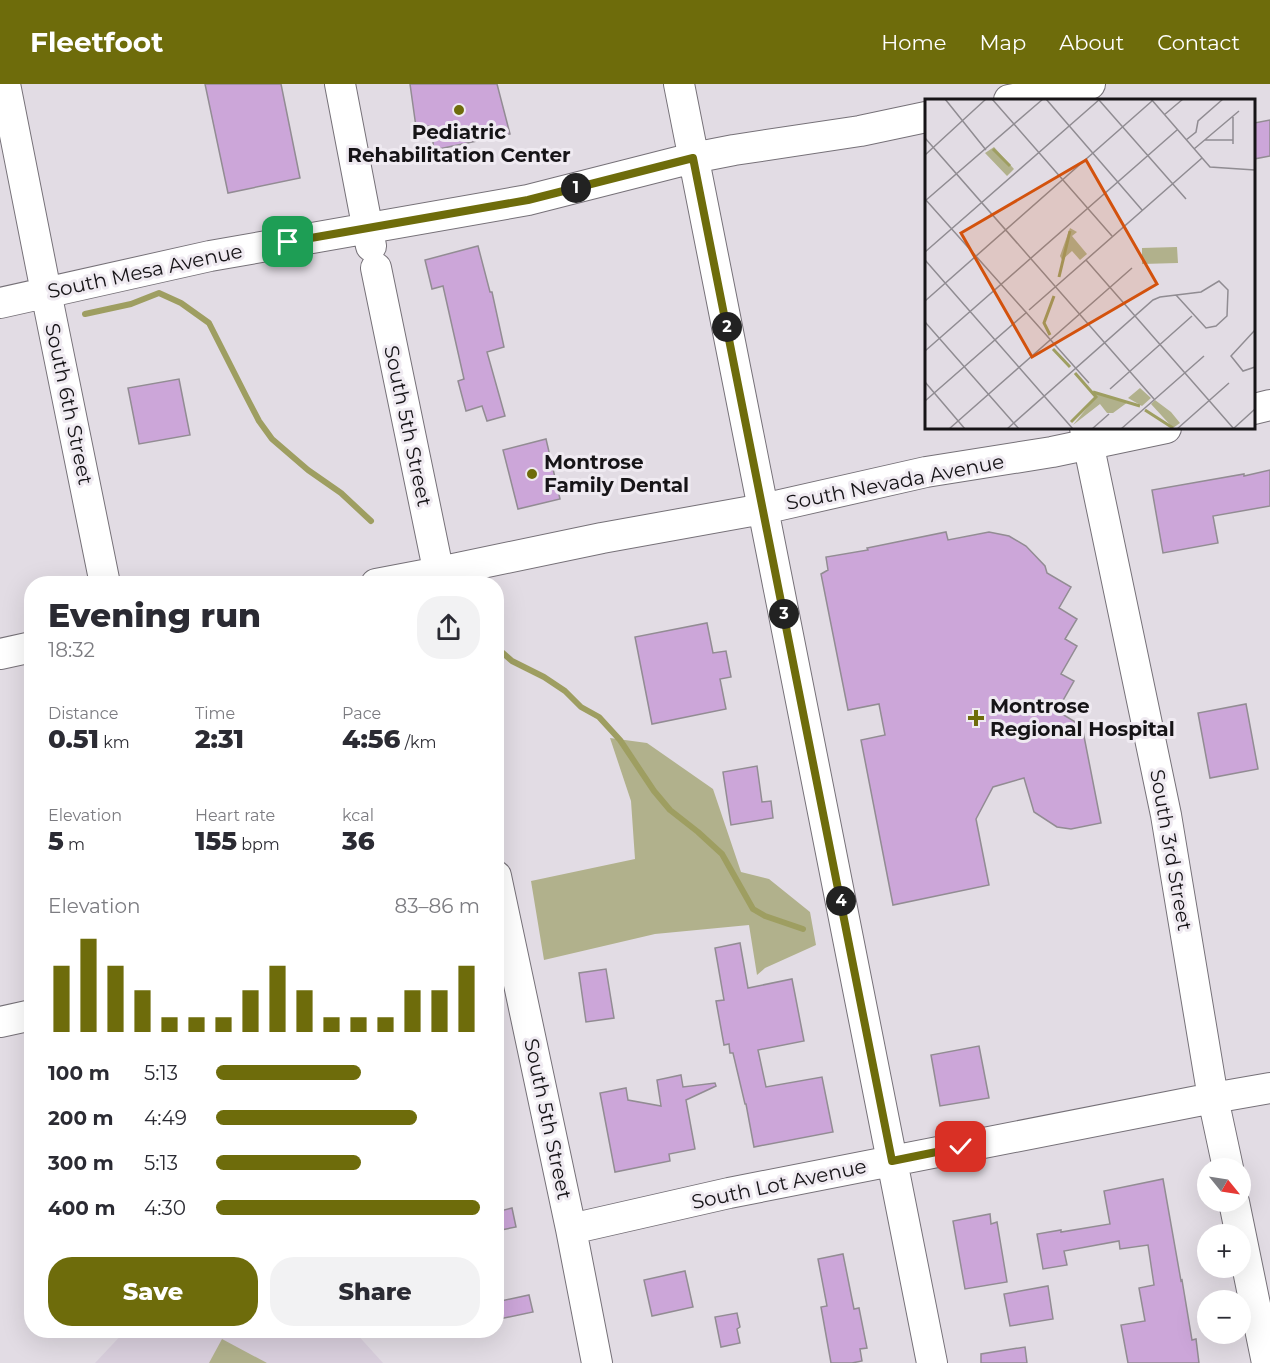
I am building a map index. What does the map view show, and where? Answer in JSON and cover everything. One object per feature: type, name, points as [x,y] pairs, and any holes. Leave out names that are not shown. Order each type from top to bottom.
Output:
[{"type":"street","name":"South 6th Street","points":[[5,84],[103,576]]},
{"type":"street","name":"South 5th Street","points":[[340,84],[371,247],[440,576]]},
{"type":"street","points":[[679,84],[932,1363]]},
{"type":"street","points":[[1016,96],[1090,84]]},
{"type":"street","name":"South Mesa Avenue","points":[[0,303],[210,256],[371,247],[528,200],[693,158],[925,117]]},
{"type":"street","points":[[1255,409],[1270,405]]},
{"type":"street","name":"South Nevada Avenue","points":[[448,576],[602,538],[763,509],[926,472],[1052,452],[1087,436],[1156,429]]},
{"type":"street","name":"South 3rd Street","points":[[1087,436],[1166,815],[1213,1098],[1226,1158]]},
{"type":"street","points":[[0,654],[24,649]]},
{"type":"street","name":"South 5th Street","points":[[504,935],[571,1229],[597,1363]]},
{"type":"street","points":[[0,1022],[24,1017]]},
{"type":"street","name":"South Lot Avenue","points":[[571,1229],[729,1193],[1270,1088]]},
{"type":"street","points":[[1236,1212],[1267,1363]]},
{"type":"shaded area","points":[[118,1338],[360,1338],[383,1363],[95,1363]]},
{"type":"green space","points":[[610,738],[647,743],[713,789],[741,872],[769,879],[810,912],[816,945],[765,968],[757,975],[749,925],[655,934],[544,960],[531,881],[635,859],[631,801]]},
{"type":"green space","points":[[222,1339],[267,1363],[209,1363]]},
{"type":"building","points":[[205,84],[281,84],[300,178],[228,193]]},
{"type":"building","name":"Pediatric Rehabilitation Center","points":[[410,84],[497,84],[510,134],[434,150],[431,126],[416,127]]},
{"type":"building","points":[[1270,120],[1270,156],[1255,159],[1255,123]]},
{"type":"building","points":[[478,246],[490,292],[492,292],[504,347],[487,352],[505,416],[487,421],[482,406],[466,411],[458,381],[464,379],[443,286],[432,289],[425,260]]},
{"type":"building","points":[[179,379],[190,435],[139,444],[128,388]]},
{"type":"building","name":"Montrose Family Dental","points":[[546,439],[560,499],[518,509],[503,450]]},
{"type":"building","points":[[1270,470],[1270,506],[1213,516],[1218,543],[1163,553],[1152,490]]},
{"type":"building","name":"Montrose Regional Hospital","points":[[946,532],[948,540],[989,532],[1009,536],[1026,546],[1045,566],[1047,573],[1071,587],[1059,608],[1077,619],[1065,639],[1077,646],[1061,674],[1074,681],[1057,711],[1082,726],[1101,823],[1071,829],[1057,827],[1034,812],[1024,778],[993,787],[976,819],[989,885],[893,905],[861,740],[885,735],[879,704],[848,710],[821,574],[828,570],[826,557]]},
{"type":"building","points":[[707,623],[713,653],[726,651],[731,677],[720,679],[726,709],[652,724],[635,637]]},
{"type":"building","points":[[1246,704],[1258,769],[1210,778],[1198,713]]},
{"type":"building","points":[[757,766],[762,802],[771,801],[773,818],[731,825],[723,772]]},
{"type":"building","points":[[740,943],[748,988],[792,979],[804,1041],[758,1050],[766,1087],[822,1077],[833,1132],[754,1147],[733,1053],[730,1053],[729,1044],[724,1045],[716,1001],[724,1000],[715,948]]},
{"type":"building","points":[[606,969],[614,1018],[586,1022],[579,973]]},
{"type":"building","points":[[979,1046],[989,1098],[940,1106],[931,1055]]},
{"type":"building","points":[[681,1075],[683,1087],[715,1083],[716,1086],[686,1100],[695,1149],[669,1154],[670,1161],[615,1172],[600,1093],[626,1088],[628,1100],[661,1106],[657,1080]]},
{"type":"building","points":[[1163,1179],[1192,1340],[1196,1339],[1199,1363],[1128,1363],[1121,1325],[1145,1321],[1139,1288],[1154,1285],[1148,1245],[1120,1249],[1119,1241],[1064,1251],[1067,1265],[1043,1269],[1037,1234],[1110,1224],[1104,1191]]},
{"type":"building","points":[[512,1208],[516,1227],[504,1229],[504,1210]]},
{"type":"building","points":[[990,1214],[991,1224],[997,1222],[1007,1282],[965,1289],[953,1221]]},
{"type":"building","points":[[843,1254],[854,1309],[859,1308],[867,1348],[860,1349],[862,1361],[831,1363],[821,1307],[827,1306],[818,1259]]},
{"type":"building","points":[[685,1271],[693,1307],[652,1316],[644,1280]]},
{"type":"building","points":[[1048,1286],[1053,1319],[1010,1326],[1004,1294]]},
{"type":"building","points":[[529,1295],[533,1312],[504,1318],[504,1300]]},
{"type":"building","points":[[737,1313],[740,1343],[721,1347],[715,1317]]},
{"type":"building","points":[[1025,1347],[1027,1363],[981,1363],[981,1354]]},
{"type":"waterway","points":[[85,314],[131,304],[159,293],[181,303],[209,323],[259,421],[272,439],[308,470],[341,493],[371,521]]},
{"type":"waterway","points":[[504,654],[512,661],[544,677],[565,691],[581,707],[599,717],[620,740],[654,791],[670,810],[722,854],[753,909],[765,916],[803,929]]},
{"type":"place","name":"Pediatric Rehabilitation Center","points":[[459,110]]},
{"type":"place","name":"Montrose Family Dental","points":[[532,474]]},
{"type":"place","name":"Montrose Regional Hospital","points":[[976,718]]},
{"type":"route","points":[[288,242],[528,200],[693,158],[892,1161],[961,1147]]}]
